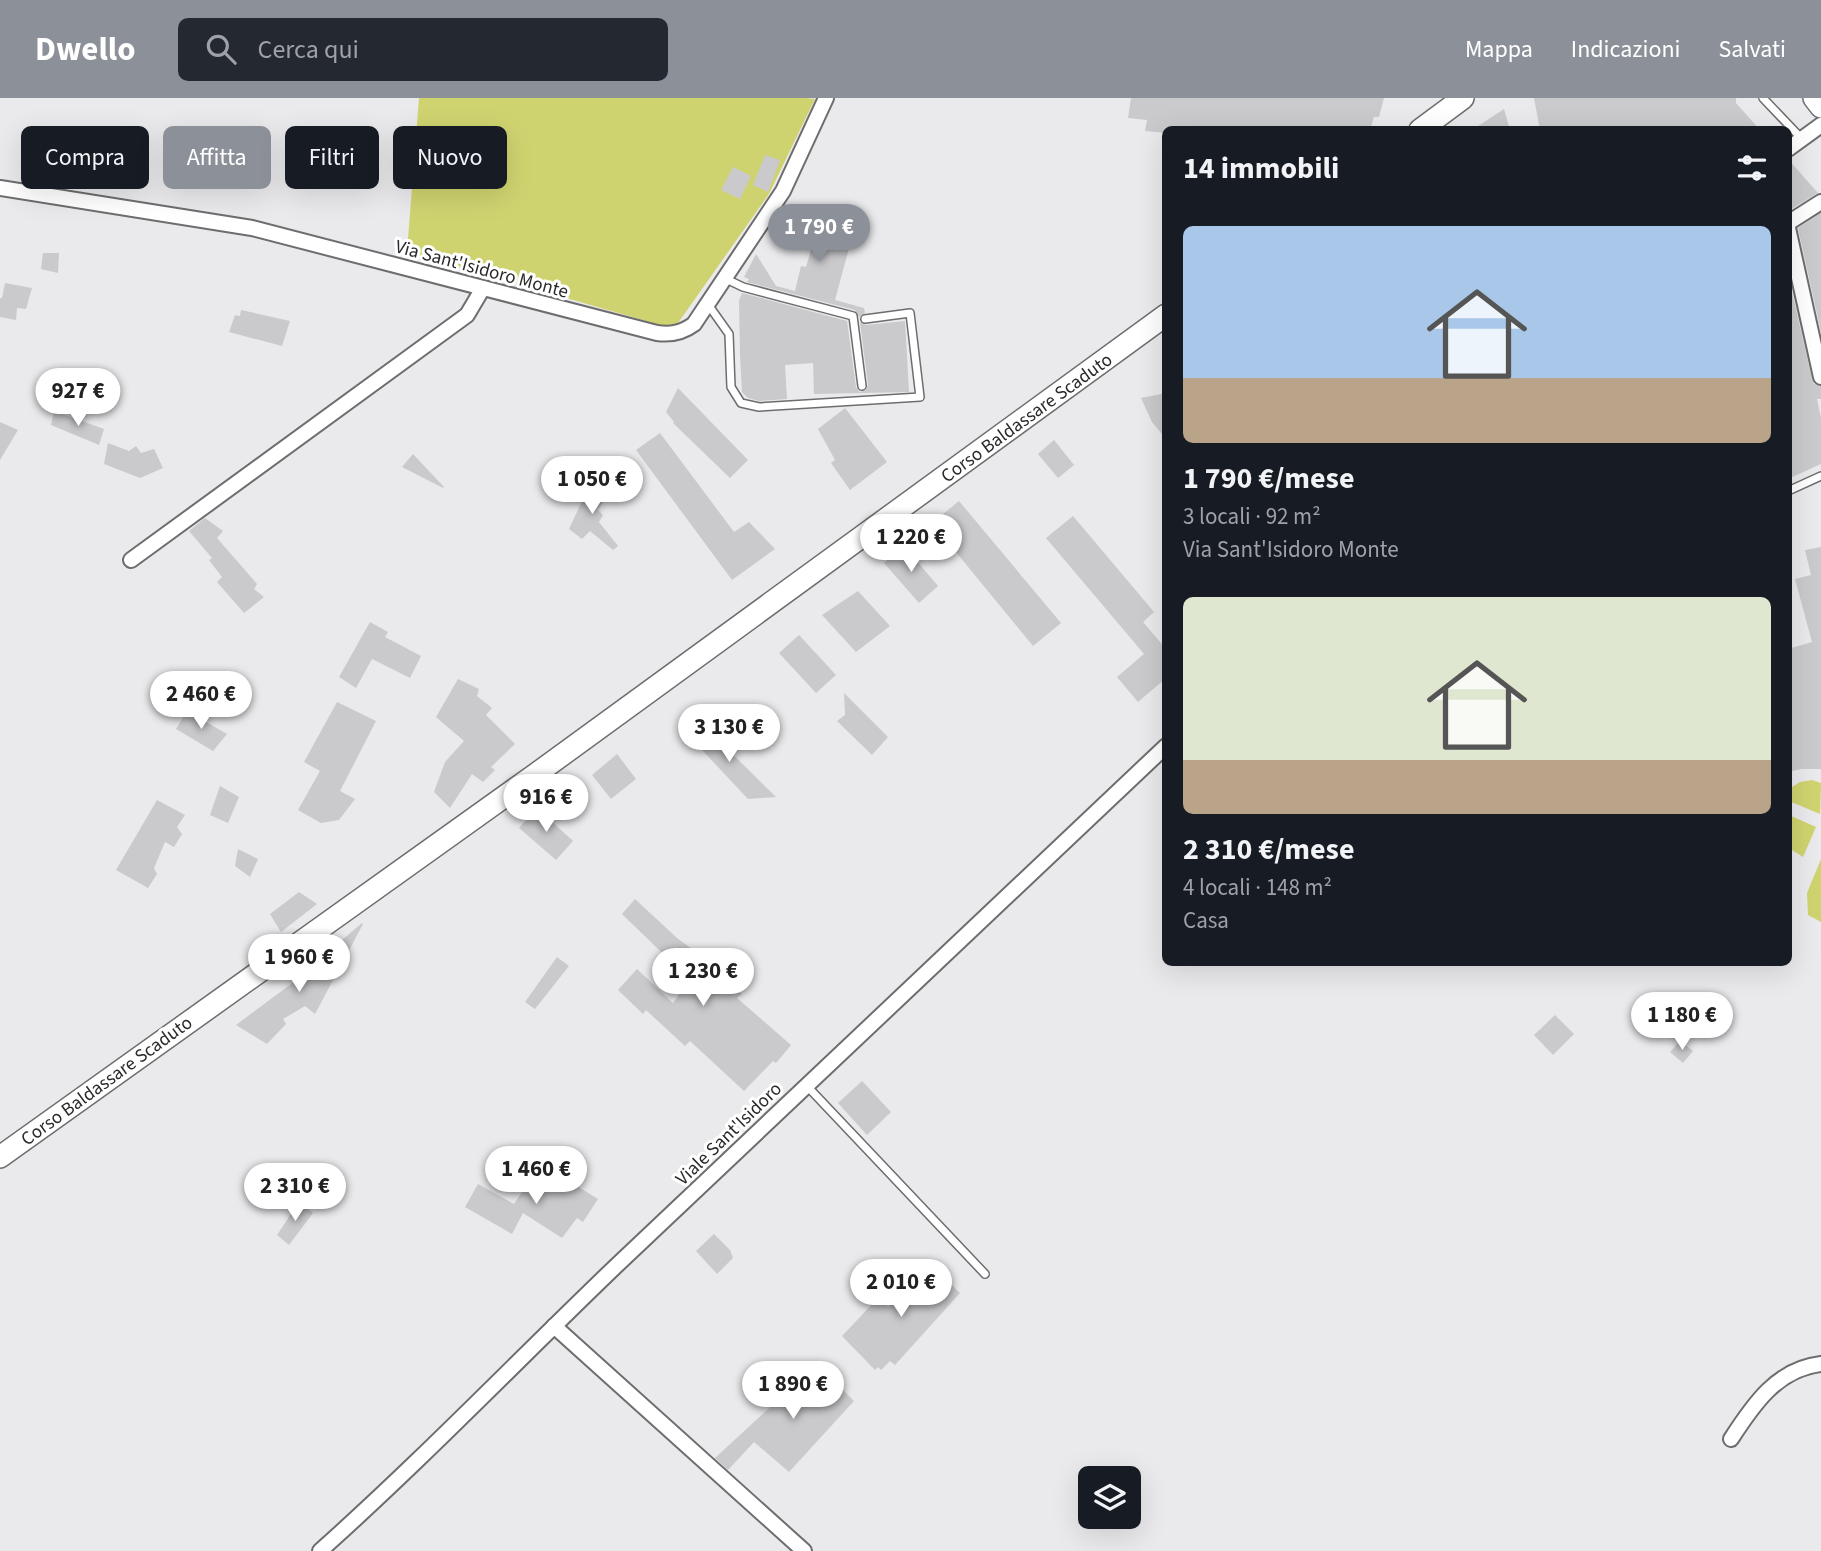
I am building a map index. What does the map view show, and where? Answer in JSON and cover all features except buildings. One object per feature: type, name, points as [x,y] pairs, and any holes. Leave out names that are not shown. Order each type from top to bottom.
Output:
[{"type":"street","name":"Via Sant'Isidoro Monte","points":[[0,188],[252,228],[669,334],[685,331],[694,324],[783,191],[826,98]]},
{"type":"street","points":[[1425,126],[1463,98]]},
{"type":"street","points":[[1814,98],[1821,107]]},
{"type":"street","points":[[1792,146],[1821,125]]},
{"type":"street","points":[[1792,222],[1821,202]]},
{"type":"street","points":[[1792,243],[1821,377]]},
{"type":"street","points":[[131,560],[467,315],[483,288]]},
{"type":"street","name":"Corso Baldassare Scaduto","points":[[0,1157],[536,774],[1162,318]]},
{"type":"street","name":"Viale Sant'Isidoro","points":[[320,1551],[384,1494],[805,1085],[1162,750]]},
{"type":"street","points":[[554,1326],[804,1551]]},
{"type":"street","points":[[1731,1439],[1761,1398],[1786,1374],[1821,1364]]},
{"type":"lane","points":[[1763,98],[1790,126]]},
{"type":"lane","points":[[1792,129],[1801,138]]},
{"type":"lane","points":[[724,278],[743,287],[853,316],[862,386]]},
{"type":"lane","points":[[707,303],[729,334],[731,387],[741,403],[759,407],[920,397],[910,313],[869,320]]},
{"type":"lane","points":[[1792,489],[1821,476]]},
{"type":"lane","points":[[805,1085],[985,1273]]},
{"type":"green space","points":[[419,98],[815,99],[769,194],[678,323],[667,327],[407,252],[412,189],[507,189],[507,126],[417,126]]},
{"type":"green space","points":[[1812,780],[1821,783],[1820,814],[1792,802],[1792,787],[1800,782]]},
{"type":"green space","points":[[1792,816],[1816,827],[1803,857],[1792,850]]},
{"type":"green space","points":[[1821,859],[1821,922],[1808,915],[1807,893]]}]
